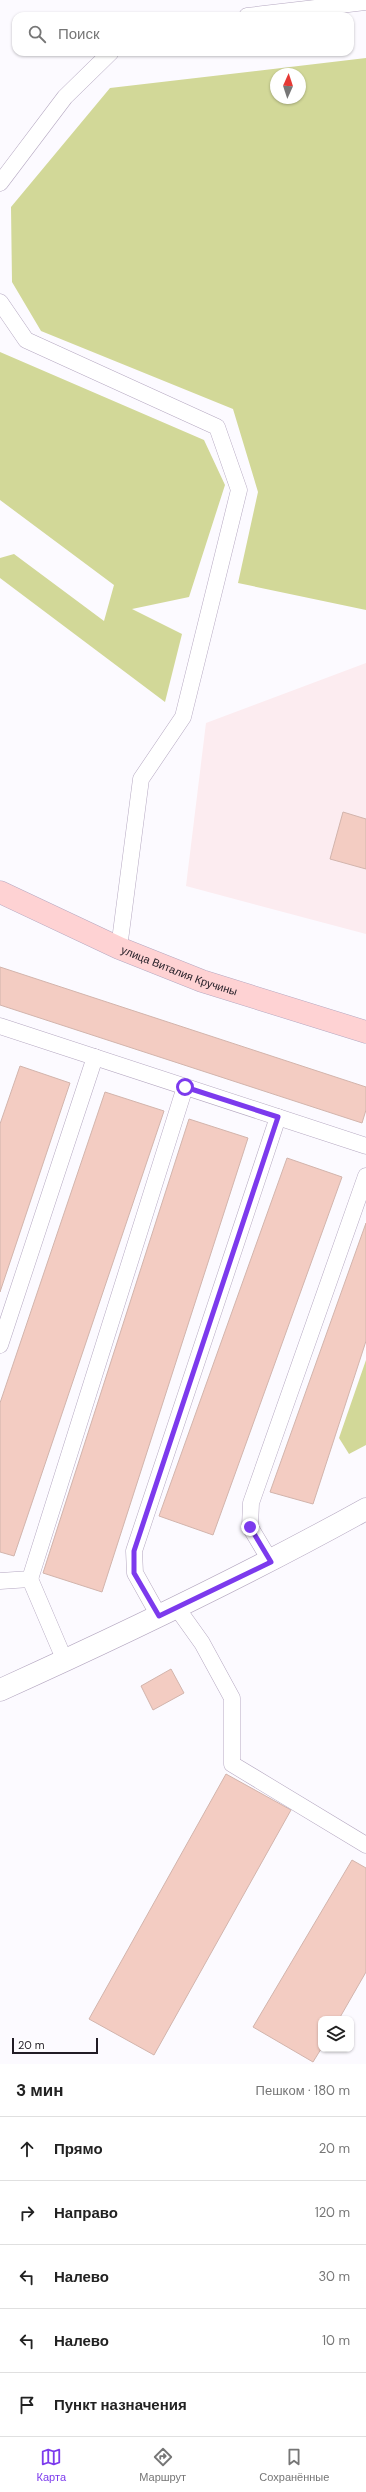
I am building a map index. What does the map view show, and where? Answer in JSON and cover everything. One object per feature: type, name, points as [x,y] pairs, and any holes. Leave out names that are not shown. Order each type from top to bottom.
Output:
[{"type":"street","name":"улица Виталия Кручины","points":[[0,892],[119,948],[202,981],[366,1032]]},
{"type":"street","points":[[0,1690],[65,1661],[271,1562],[366,1509]]},
{"type":"lane","points":[[281,12],[366,2]]},
{"type":"lane","points":[[0,183],[65,97],[107,56]]},
{"type":"lane","points":[[0,302],[26,340],[217,427],[239,490],[183,717],[141,779],[119,948]]},
{"type":"lane","points":[[2,1032],[95,1057],[366,1146]]},
{"type":"lane","points":[[0,1345],[95,1057]]},
{"type":"lane","points":[[65,1661],[30,1579],[185,1087]]},
{"type":"lane","points":[[278,1117],[134,1551],[134,1573],[168,1612],[202,1643],[232,1698],[232,1764],[366,1845]]},
{"type":"lane","points":[[271,1562],[250,1527],[251,1504],[366,1176]]},
{"type":"lane","points":[[0,1581],[30,1579]]},
{"type":"shaded area","points":[[366,663],[366,934],[186,886],[206,723]]},
{"type":"green space","points":[[366,58],[366,610],[238,583],[258,492],[233,409],[41,331],[12,282],[11,207],[110,88],[270,69],[270,104],[306,104],[306,68],[281,68]]},
{"type":"green space","points":[[0,352],[204,440],[225,485],[189,597],[132,609],[182,634],[165,702],[0,578],[0,558],[14,554],[104,621],[114,585],[0,500]]},
{"type":"green space","points":[[366,1360],[366,1445],[349,1454],[339,1438]]},
{"type":"building","points":[[343,812],[366,819],[366,869],[330,859]]},
{"type":"building","points":[[0,967],[366,1087],[366,1110],[362,1123],[0,1005]]},
{"type":"building","points":[[20,1066],[70,1083],[0,1292],[0,1124]]},
{"type":"building","points":[[105,1092],[164,1111],[14,1556],[0,1552],[0,1403]]},
{"type":"building","points":[[189,1119],[248,1138],[102,1592],[43,1573]]},
{"type":"building","points":[[287,1158],[342,1177],[213,1535],[159,1516]]},
{"type":"building","points":[[366,1223],[366,1341],[313,1504],[270,1492]]},
{"type":"building","points":[[171,1669],[184,1693],[153,1710],[141,1686]]},
{"type":"building","points":[[226,1774],[291,1810],[154,2055],[89,2019]]},
{"type":"building","points":[[352,1860],[366,1868],[366,1972],[341,2016],[318,2016],[319,2052],[313,2062],[253,2027]]},
{"type":"route","points":[[185,1087],[278,1117],[134,1551],[134,1573],[159,1616],[271,1562],[250,1527]]}]
